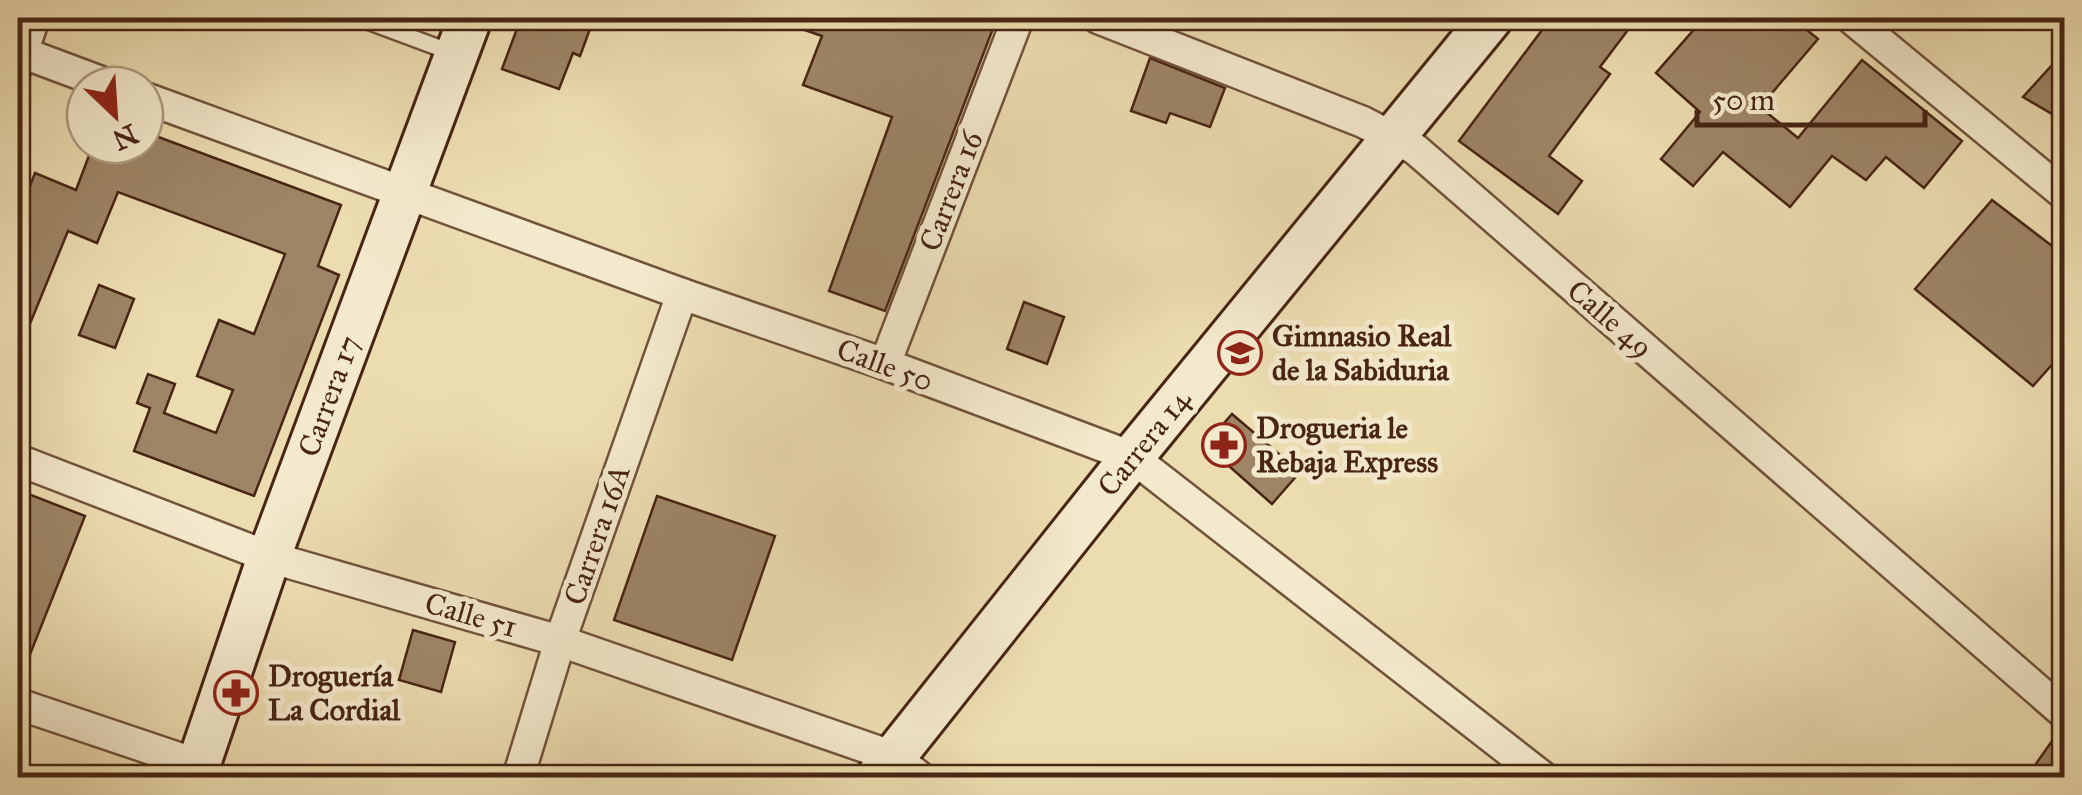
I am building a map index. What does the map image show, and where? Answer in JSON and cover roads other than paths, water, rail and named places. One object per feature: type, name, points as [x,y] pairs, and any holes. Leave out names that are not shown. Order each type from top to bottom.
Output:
[{"type":"main road","name":"Carrera 14","points":[[897,771],[1132,457],[1491,18]]},
{"type":"main road","name":"Carrera 17","points":[[196,771],[269,557],[463,36]]},
{"type":"street","points":[[34,18],[19,56],[65,71]]},
{"type":"street","name":"Carrera 16","points":[[884,364],[1018,18]]},
{"type":"street","name":"Calle 49","points":[[1098,18],[1393,136],[1414,149],[2064,713]]},
{"type":"street","points":[[1851,18],[2064,194]]},
{"type":"street","name":"Calle 50","points":[[165,105],[1132,457],[1544,778]]},
{"type":"street","name":"Carrera 16A","points":[[518,778],[560,641],[682,294]]},
{"type":"street","name":"Calle 51","points":[[18,460],[269,557],[560,641],[897,771]]},
{"type":"street","points":[[18,704],[196,771]]},
{"type":"lane","points":[[360,18],[463,36]]},
{"type":"place","name":"Gimnasio Real de la Sabiduria","points":[[1240,353]]},
{"type":"place","name":"Drogueria le Rebaja Express","points":[[1224,445]]},
{"type":"place","name":"Droguería La Cordial","points":[[236,693]]}]
